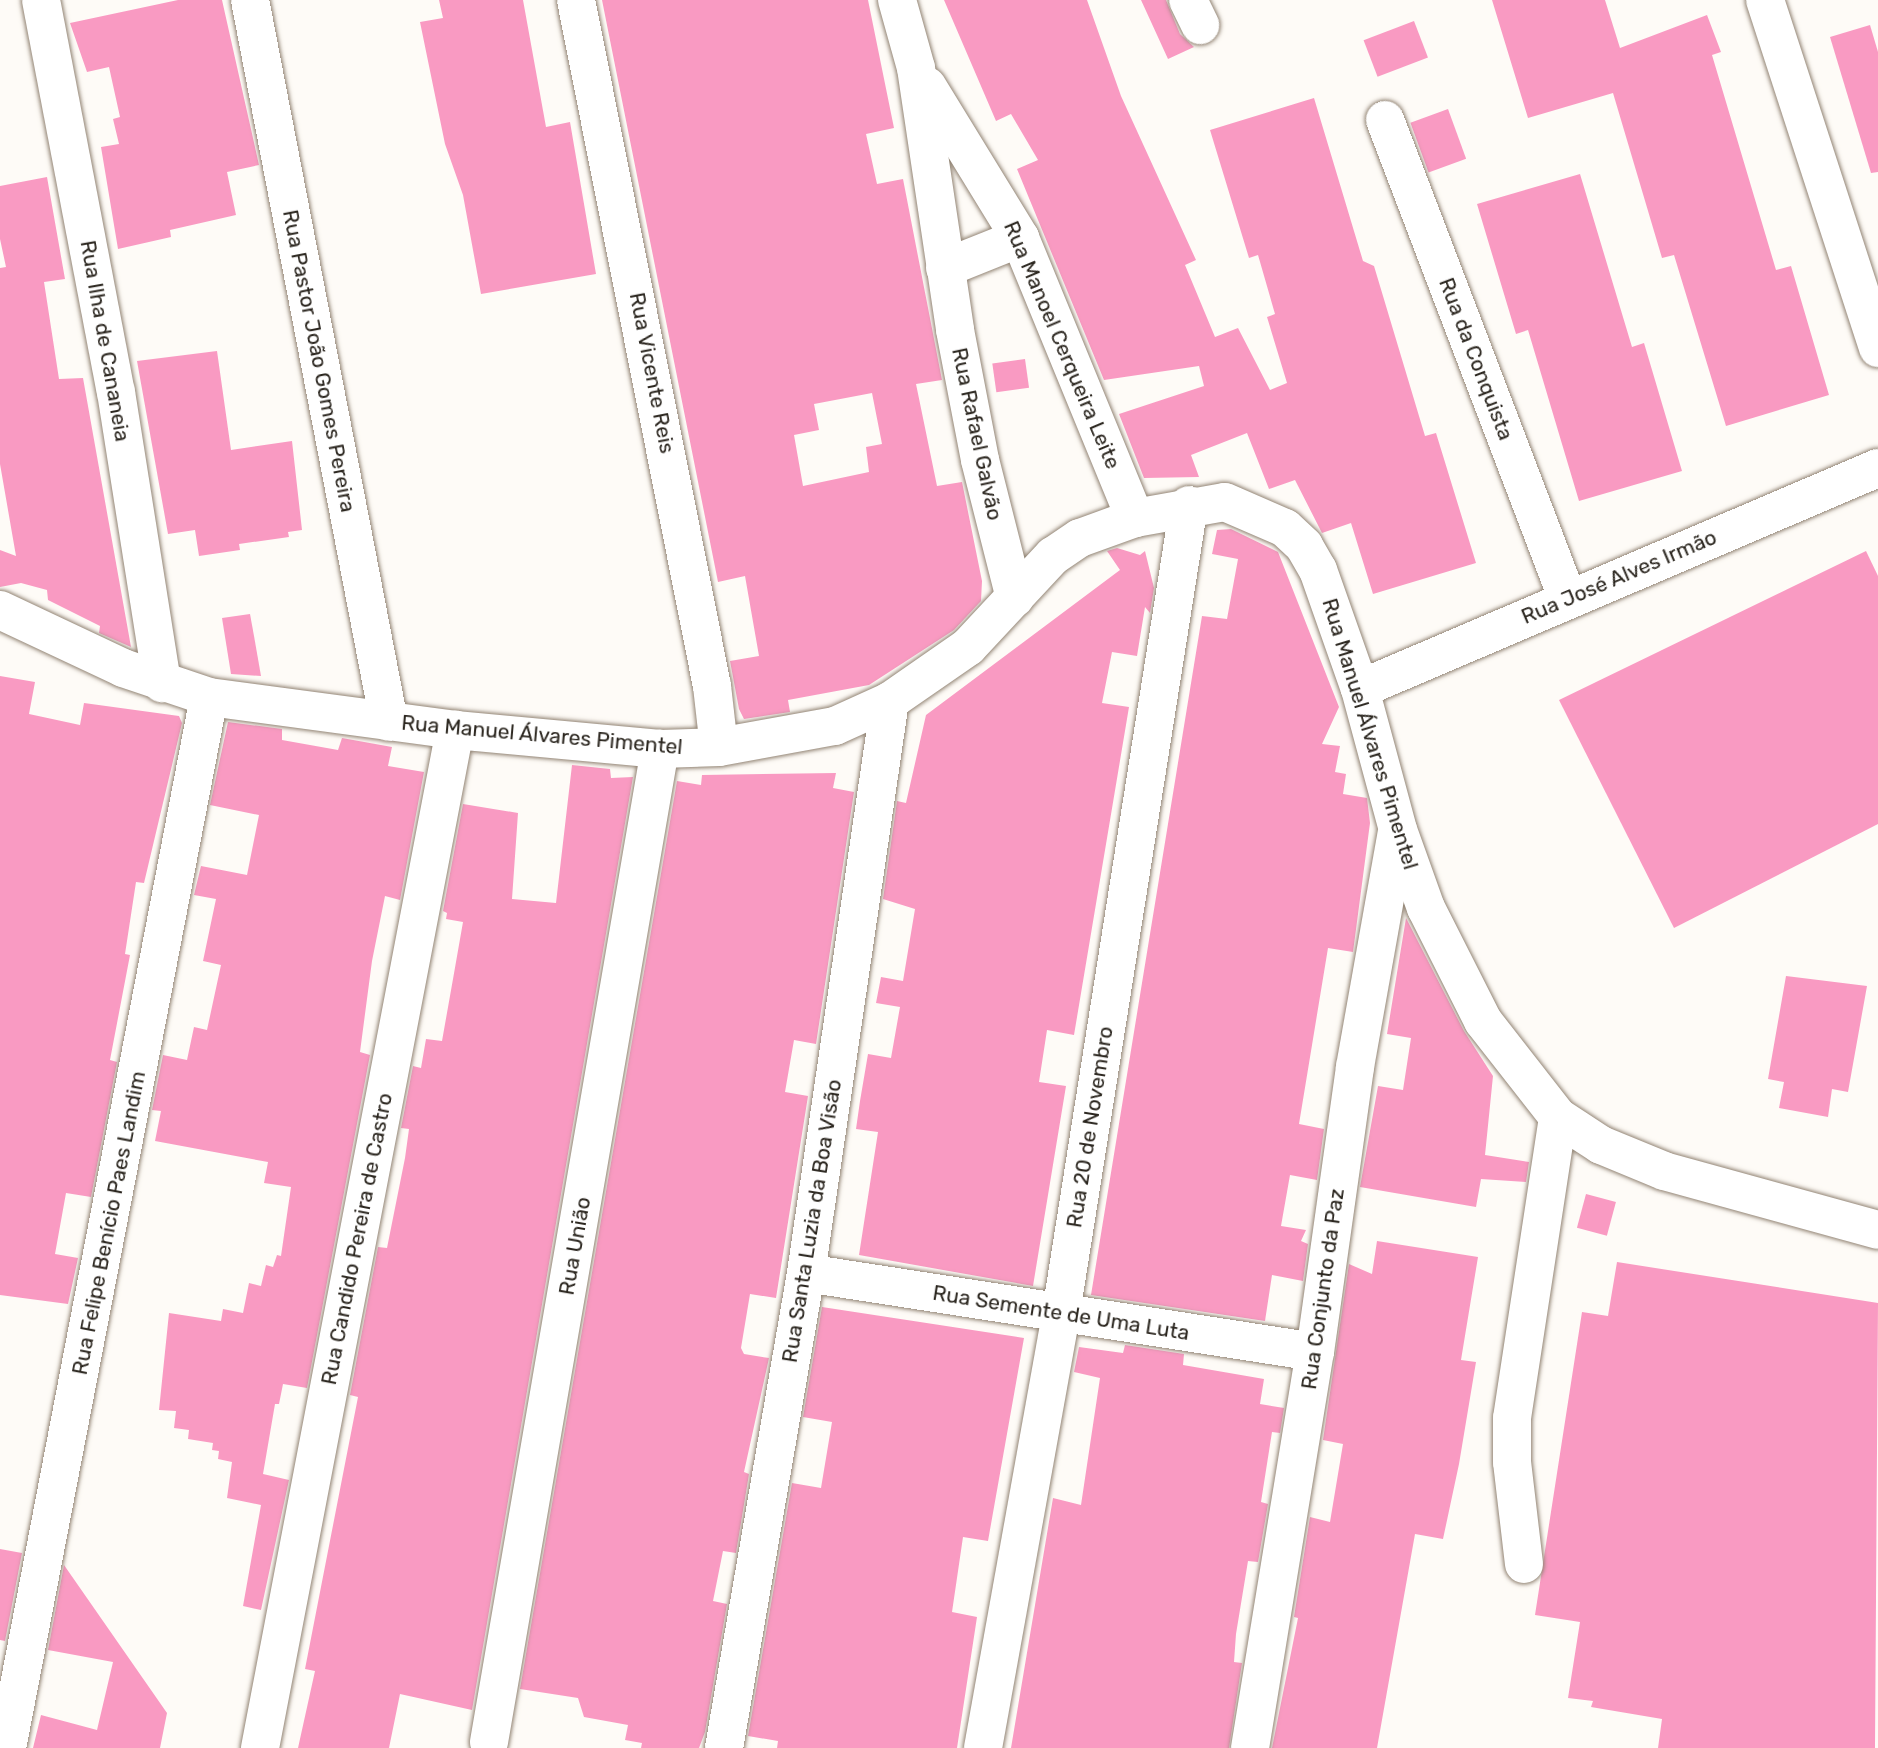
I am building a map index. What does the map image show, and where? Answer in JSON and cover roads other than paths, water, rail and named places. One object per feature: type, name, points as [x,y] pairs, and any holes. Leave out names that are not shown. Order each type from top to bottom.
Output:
[{"type":"street","name":"Rua Ilha de Cananeia","points":[[41,0],[116,392],[162,683]]},
{"type":"street","name":"Rua Pastor João Gomes Pereira","points":[[250,0],[389,722]]},
{"type":"street","name":"Rua Vicente Reis","points":[[576,0],[709,673],[719,747]]},
{"type":"street","name":"Rua Rafael Galvão","points":[[897,0],[916,68],[945,268],[980,460],[1015,598]]},
{"type":"street","points":[[1765,0],[1878,348]]},
{"type":"street","name":"Rua Manoel Cerqueira Leite","points":[[916,68],[1020,238],[1135,518]]},
{"type":"street","name":"Rua da Conquista","points":[[1385,120],[1567,597]]},
{"type":"street","points":[[945,268],[1020,238]]},
{"type":"street","name":"Rua José Alves Irmão","points":[[1360,689],[1567,597],[1878,468]]},
{"type":"street","name":"Rua Manuel Álvares Pimentel","points":[[0,610],[162,683],[209,697],[455,730],[660,748],[719,747],[835,726],[890,701],[968,647],[1053,556],[1080,538],[1135,518],[1189,505],[1225,502],[1259,513],[1285,528],[1304,546],[1318,570],[1360,689],[1398,830],[1426,908],[1483,1021],[1558,1117],[1601,1145],[1664,1171],[1878,1230]]},
{"type":"street","name":"Rua 20 de Novembro","points":[[983,1748],[1061,1313],[1189,505]]},
{"type":"street","name":"Rua Felipe Benício Paes Landim","points":[[7,1748],[209,697]]},
{"type":"street","name":"Rua Santa Luzia da Boa Visão","points":[[724,1743],[807,1273],[890,701]]},
{"type":"street","name":"Rua Candido Pereira de Castro","points":[[260,1748],[455,730]]},
{"type":"street","name":"Rua União","points":[[489,1742],[660,748]]},
{"type":"street","name":"Rua Conjunto da Paz","points":[[1250,1748],[1315,1352],[1355,1067],[1398,830]]},
{"type":"street","points":[[1524,1564],[1511,1462],[1513,1418],[1558,1117]]},
{"type":"street","name":"Rua Semente de Uma Luta","points":[[807,1273],[1315,1352]]}]
